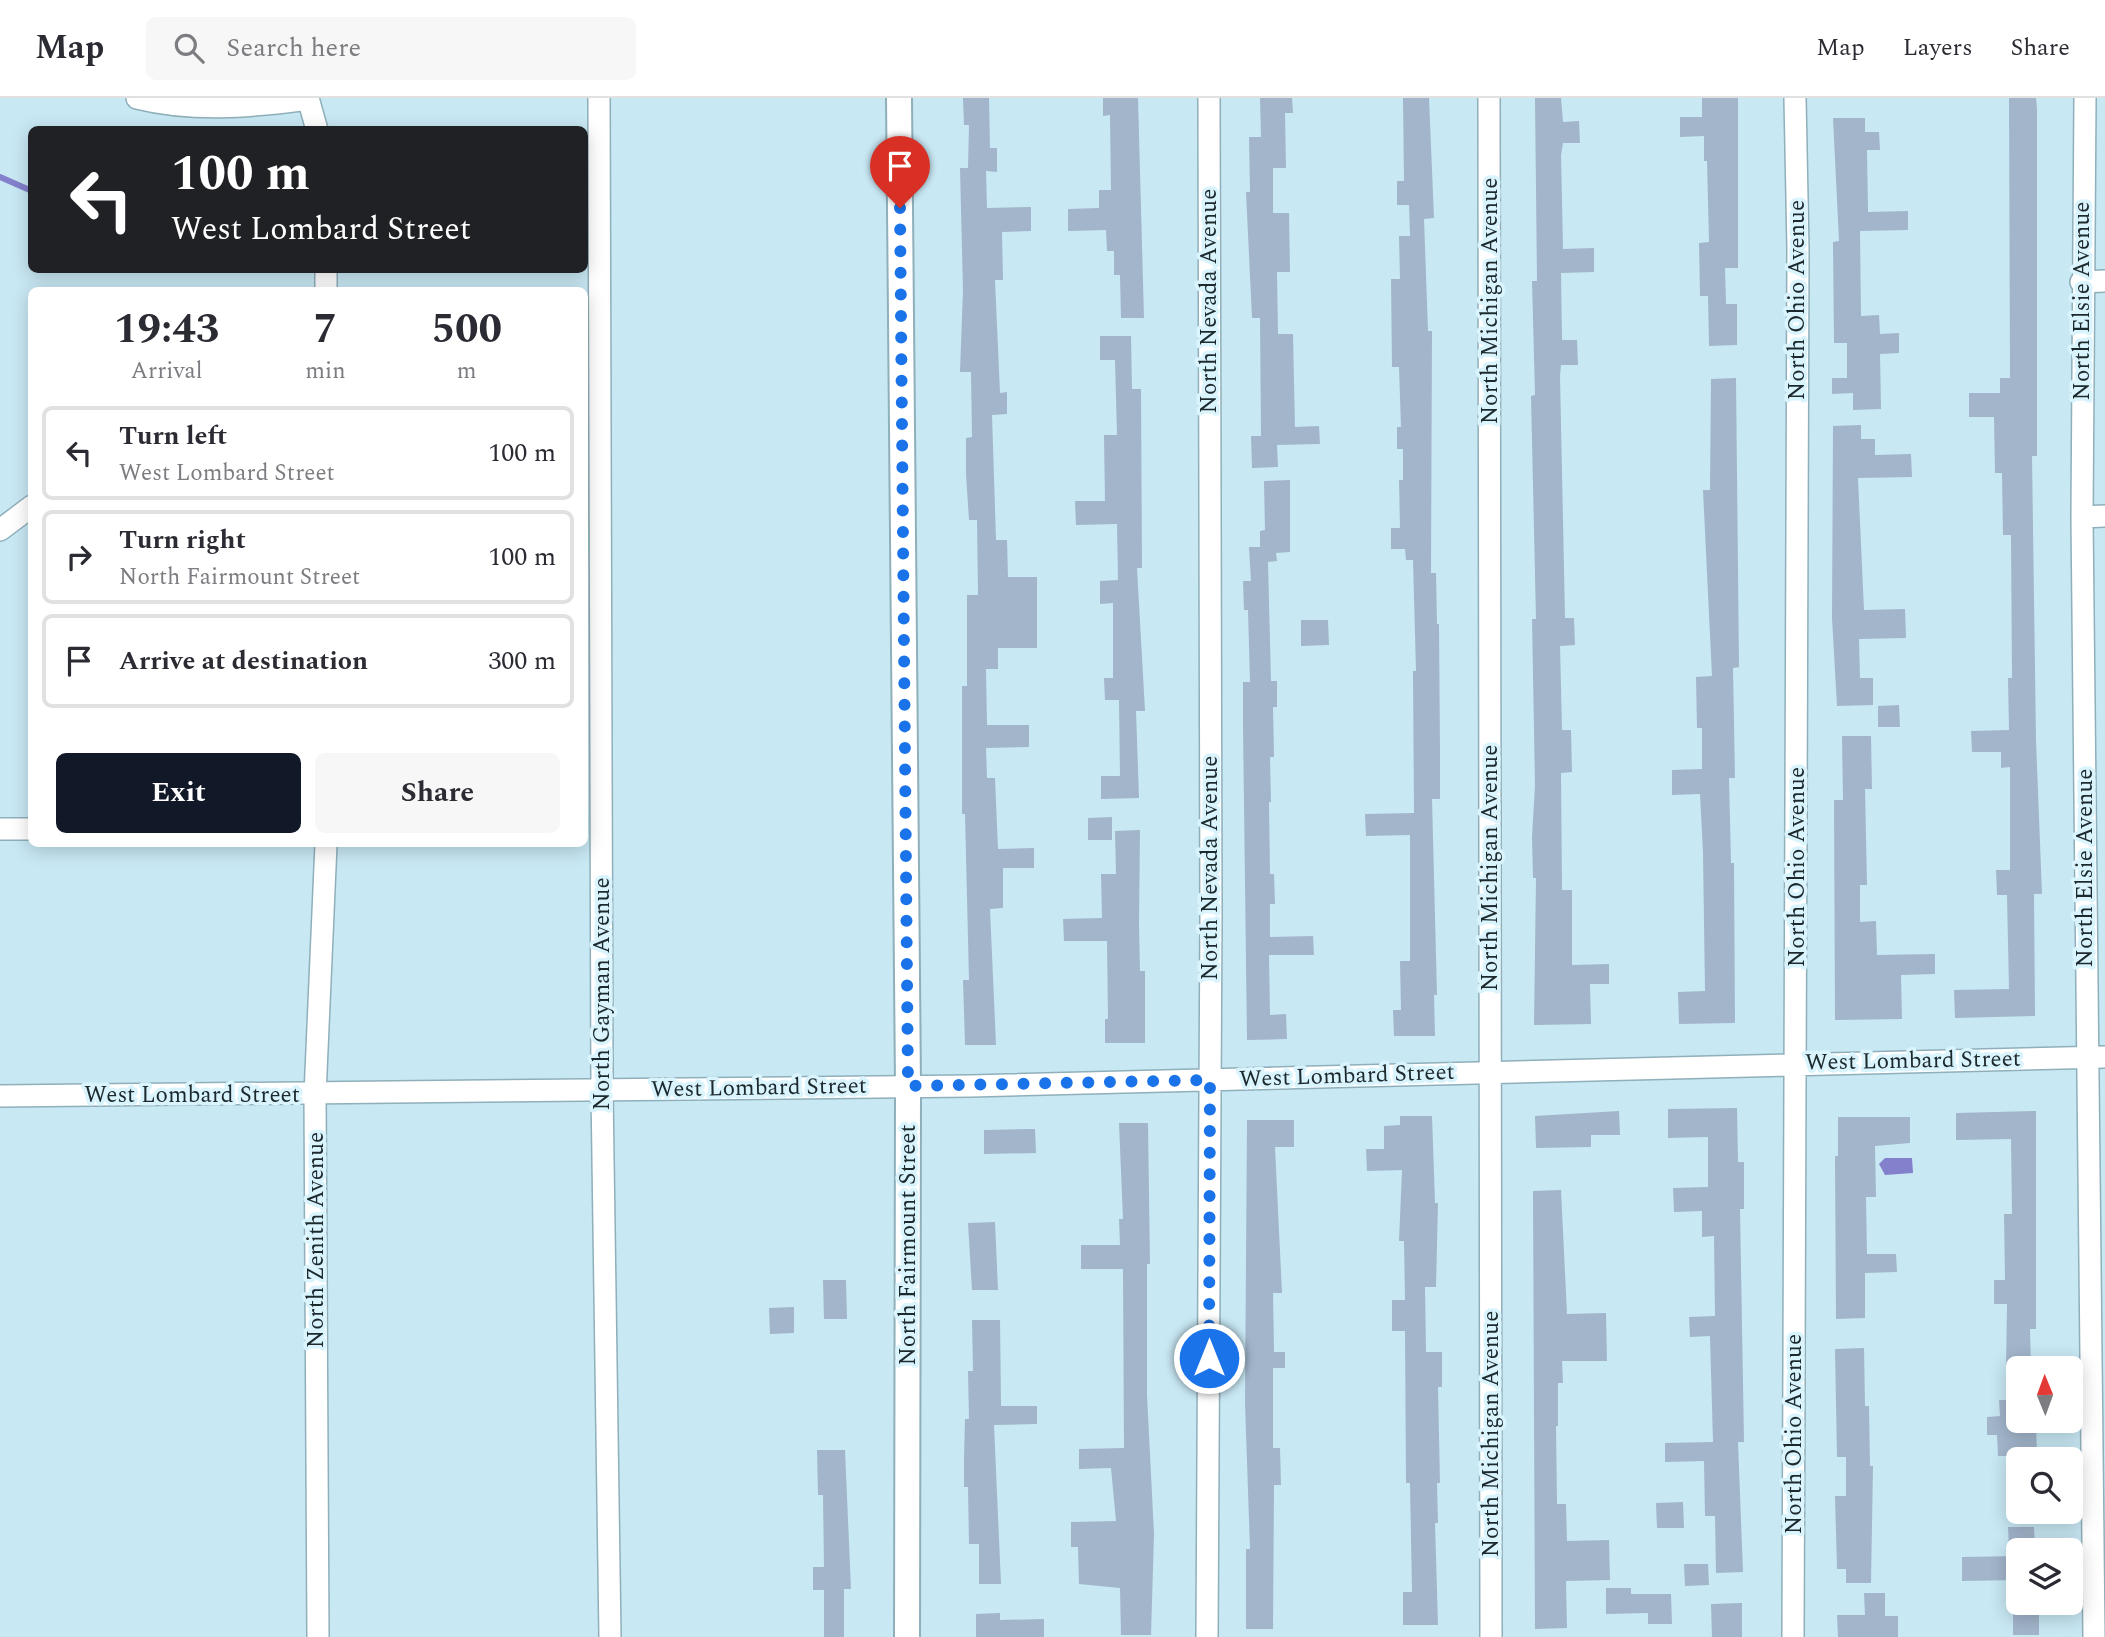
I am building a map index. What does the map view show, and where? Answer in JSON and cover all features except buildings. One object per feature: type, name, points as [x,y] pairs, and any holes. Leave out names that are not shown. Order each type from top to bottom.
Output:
[{"type":"street","points":[[137,98],[194,107],[251,106],[308,99],[316,126]]},
{"type":"street","name":"North Gayman Avenue","points":[[599,98],[603,1090],[610,1637]]},
{"type":"street","name":"North Fairmount Street","points":[[899,98],[908,1086],[907,1637]]},
{"type":"street","name":"North Nevada Avenue","points":[[1207,1637],[1210,1080],[1209,98]]},
{"type":"street","name":"North Michigan Avenue","points":[[1489,98],[1491,1637]]},
{"type":"street","name":"North Ohio Avenue","points":[[1793,1637],[1798,249],[1795,98]]},
{"type":"street","name":"North Elsie Avenue","points":[[2085,98],[2081,282],[2082,517],[2084,752],[2096,1057],[2094,1637]]},
{"type":"street","points":[[2081,282],[2105,281]]},
{"type":"street","points":[[0,530],[28,509]]},
{"type":"street","points":[[2082,517],[2105,516]]},
{"type":"street","points":[[2084,752],[2105,751]]},
{"type":"street","points":[[0,829],[28,829]]},
{"type":"street","name":"North Zenith Avenue","points":[[317,1637],[316,1095],[326,847]]},
{"type":"street","name":"West Lombard Street","points":[[0,1096],[316,1095],[908,1086],[2096,1057]]},
{"type":"green space","points":[[588,390],[592,390],[589,553]]},
{"type":"shaded area","points":[[1885,1158],[1912,1158],[1913,1173],[1885,1175],[1879,1164]]},
{"type":"waterway","points":[[0,177],[28,189]]},
{"type":"route","points":[[900,208],[908,1086],[1210,1080],[1209,1358]]}]
